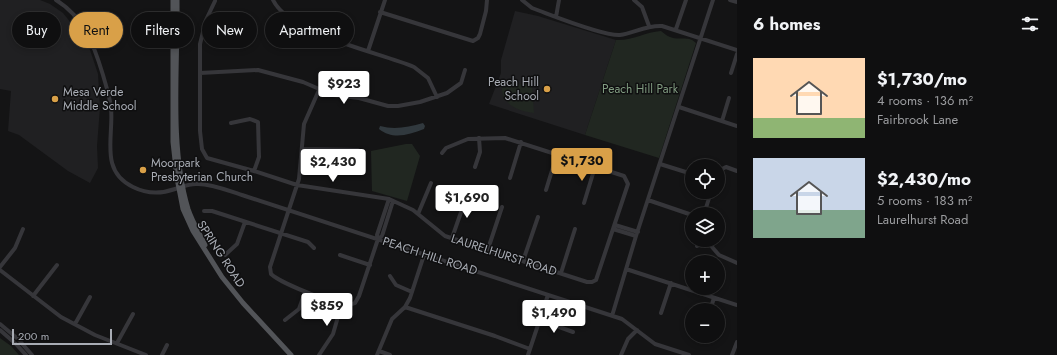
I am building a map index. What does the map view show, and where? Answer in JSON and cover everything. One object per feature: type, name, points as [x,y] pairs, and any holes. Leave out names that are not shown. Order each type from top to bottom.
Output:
[{"type":"main road","name":"SPRING ROAD","points":[[173,0],[173,142],[181,187],[193,221],[218,268],[236,291],[295,355]]},
{"type":"main road","name":"SPRING ROAD","points":[[177,0],[177,134],[183,209],[189,223],[222,277],[243,303],[291,355]]},
{"type":"street","name":"PEACH HILL ROAD","points":[[56,0],[64,5],[80,20],[94,45],[111,110],[110,151],[112,163],[118,174],[129,185],[145,191],[165,192],[193,184],[204,184],[378,239],[612,316],[629,323],[655,344],[689,355]]},
{"type":"street","points":[[273,0],[288,16],[304,28],[410,65],[421,71],[431,82],[437,96]]},
{"type":"street","points":[[368,51],[385,0]]},
{"type":"street","points":[[380,12],[473,41],[478,38],[480,34],[486,11],[487,0]]},
{"type":"street","points":[[522,0],[532,8],[612,34],[626,34],[649,26],[662,26],[676,29],[737,50]]},
{"type":"street","points":[[556,17],[559,0]]},
{"type":"street","points":[[634,0],[642,7],[649,26]]},
{"type":"street","points":[[676,29],[686,0]]},
{"type":"street","points":[[612,316],[713,0]]},
{"type":"street","points":[[730,0],[737,2]]},
{"type":"street","name":"LAURELHURST ROAD","points":[[215,1],[200,38],[200,126],[204,153],[210,159],[297,185],[391,200],[407,207],[440,232],[452,238],[587,282],[594,282],[598,277],[614,227]]},
{"type":"street","points":[[731,73],[737,54]]},
{"type":"street","points":[[200,72],[258,70],[303,82],[336,96],[359,98],[393,106],[408,105],[437,96],[458,86],[463,79],[465,70]]},
{"type":"street","points":[[319,90],[304,124],[300,175],[270,267],[271,274],[290,286],[305,292],[349,305],[353,304],[360,296],[378,239],[382,236],[391,200]]},
{"type":"street","points":[[722,121],[729,98]]},
{"type":"street","points":[[679,107],[737,126]]},
{"type":"street","points":[[231,123],[250,119],[258,122],[259,157],[254,171]]},
{"type":"street","points":[[475,167],[480,152],[479,138]]},
{"type":"street","points":[[442,153],[446,148],[454,143],[468,139],[505,138],[522,142],[620,174],[628,181],[614,227],[637,234]]},
{"type":"street","points":[[510,178],[522,142]]},
{"type":"street","points":[[302,149],[358,150]]},
{"type":"street","points":[[546,190],[557,154]]},
{"type":"street","points":[[660,164],[685,172]]},
{"type":"street","points":[[584,203],[595,167]]},
{"type":"street","points":[[725,167],[737,171]]},
{"type":"street","points":[[418,214],[432,183]]},
{"type":"street","points":[[452,238],[467,195]]},
{"type":"street","points":[[648,200],[685,213]]},
{"type":"street","points":[[488,250],[502,207]]},
{"type":"street","points":[[204,211],[212,211],[308,242],[314,248]]},
{"type":"street","points":[[523,261],[538,217]]},
{"type":"street","points":[[225,255],[237,244],[245,222]]},
{"type":"street","points":[[0,267],[15,248],[23,229]]},
{"type":"street","points":[[561,273],[575,230]]},
{"type":"street","points":[[712,247],[719,255],[737,263]]},
{"type":"street","points":[[340,255],[370,265]]},
{"type":"street","points":[[390,355],[378,353],[392,319],[405,307],[412,292],[424,255]]},
{"type":"street","points":[[33,296],[57,266]]},
{"type":"street","points":[[626,269],[737,305]]},
{"type":"street","points":[[0,270],[61,317],[95,335],[146,355]]},
{"type":"street","points":[[390,276],[396,285],[412,292]]},
{"type":"street","points":[[661,313],[671,284]]},
{"type":"street","points":[[285,320],[298,309],[305,292]]},
{"type":"street","points":[[528,355],[548,295]]},
{"type":"street","points":[[75,324],[90,297]]},
{"type":"street","points":[[712,303],[714,298]]},
{"type":"street","points":[[319,355],[333,334],[342,303]]},
{"type":"street","points":[[405,307],[530,349]]},
{"type":"street","points":[[117,344],[133,314]]},
{"type":"street","points":[[540,320],[573,332]]},
{"type":"street","points":[[0,324],[18,339],[32,355]]},
{"type":"street","points":[[0,330],[26,355]]},
{"type":"street","points":[[621,355],[628,339],[637,330]]},
{"type":"street","points":[[732,355],[737,342]]},
{"type":"street","points":[[162,355],[167,345]]},
{"type":"shaded area","name":"Mesa Verde Middle School","points":[[0,0],[40,0],[50,4],[63,13],[69,20],[69,48],[89,48],[98,74],[100,107],[97,146],[98,168],[90,183],[68,171],[19,135],[8,131],[11,91],[0,89]]},
{"type":"shaded area","name":"Peach Hill School","points":[[515,11],[538,16],[616,40],[585,135],[489,104],[501,73],[501,60]]},
{"type":"shaded area","points":[[423,123],[425,126],[424,129],[401,135],[390,134],[379,129],[380,126],[402,128]]},
{"type":"green space","name":"Peach Hill Park","points":[[661,31],[670,37],[690,39],[696,43],[659,158],[585,135],[616,40],[628,39]]},
{"type":"green space","points":[[529,84],[532,87],[534,113],[511,105],[507,102],[502,92],[502,85]]},
{"type":"green space","points":[[412,144],[420,156],[407,201],[372,191],[371,151]]},
{"type":"green space","points":[[0,338],[11,346],[19,355],[0,355]]},
{"type":"place","name":"Peach Hill School","points":[[547,89]]},
{"type":"place","name":"Mesa Verde Middle School","points":[[55,99]]},
{"type":"place","name":"Moorpark Presbyterian Church","points":[[143,170]]}]
